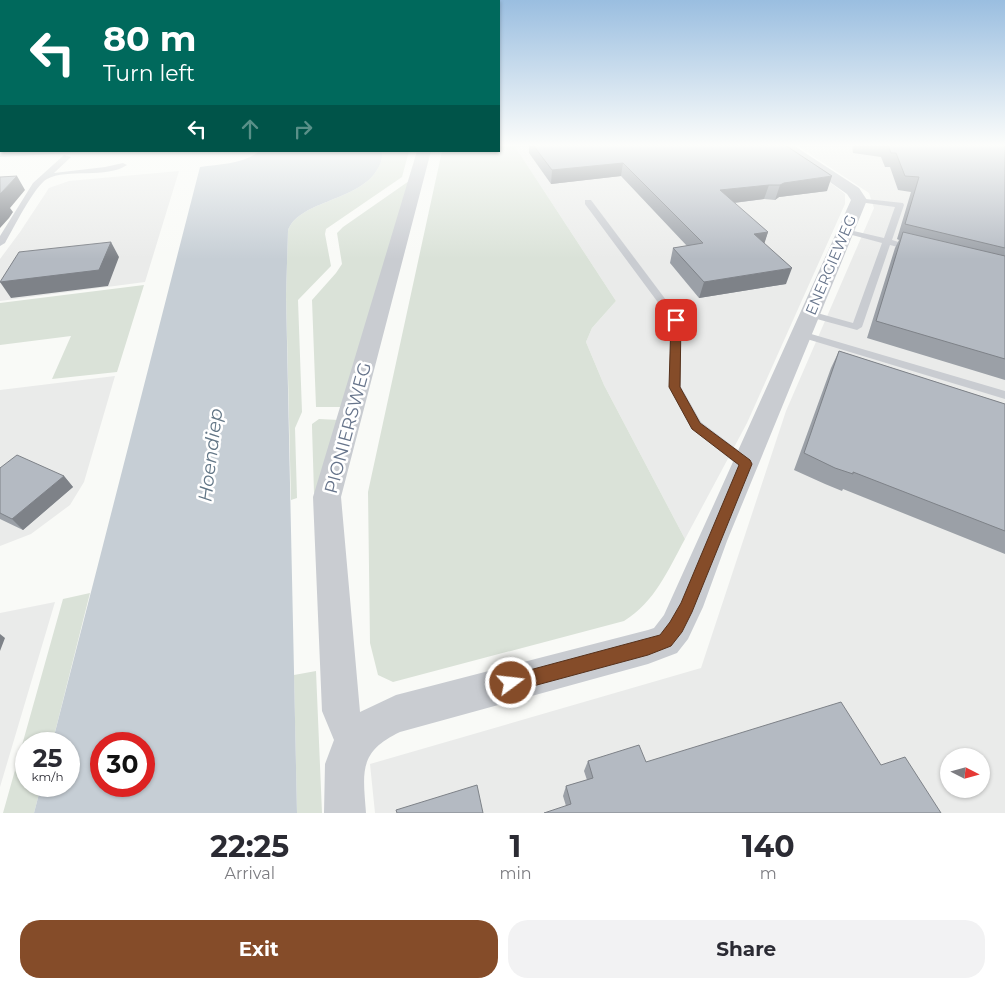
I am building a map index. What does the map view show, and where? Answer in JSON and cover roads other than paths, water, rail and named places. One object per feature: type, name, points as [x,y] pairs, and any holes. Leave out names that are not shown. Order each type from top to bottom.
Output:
[{"type":"street","name":"PIONIERSWEG","points":[[358,737],[347,726],[341,711],[328,497],[415,183]]},
{"type":"street","name":"ENERGIEWEG","points":[[345,813],[345,761],[358,737],[375,722],[396,714],[627,653],[665,641],[676,627],[686,607],[859,200],[853,191],[841,183]]},
{"type":"lane","points":[[0,243],[30,192],[38,183]]},
{"type":"lane","points":[[806,324],[857,327],[900,206],[859,200]]},
{"type":"lane","points":[[588,202],[676,320],[675,387],[696,426],[746,464]]},
{"type":"lane","points":[[0,226],[12,225]]},
{"type":"lane","points":[[845,232],[924,251]]},
{"type":"lane","name":"ENERGIEWEG","points":[[806,324],[1005,395]]},
{"type":"water","name":"Hoendiep","points":[[196,183],[365,183],[354,190],[314,207],[294,221],[288,231],[286,295],[297,813],[34,813],[38,797],[80,797],[80,732],[55,732]]}]
